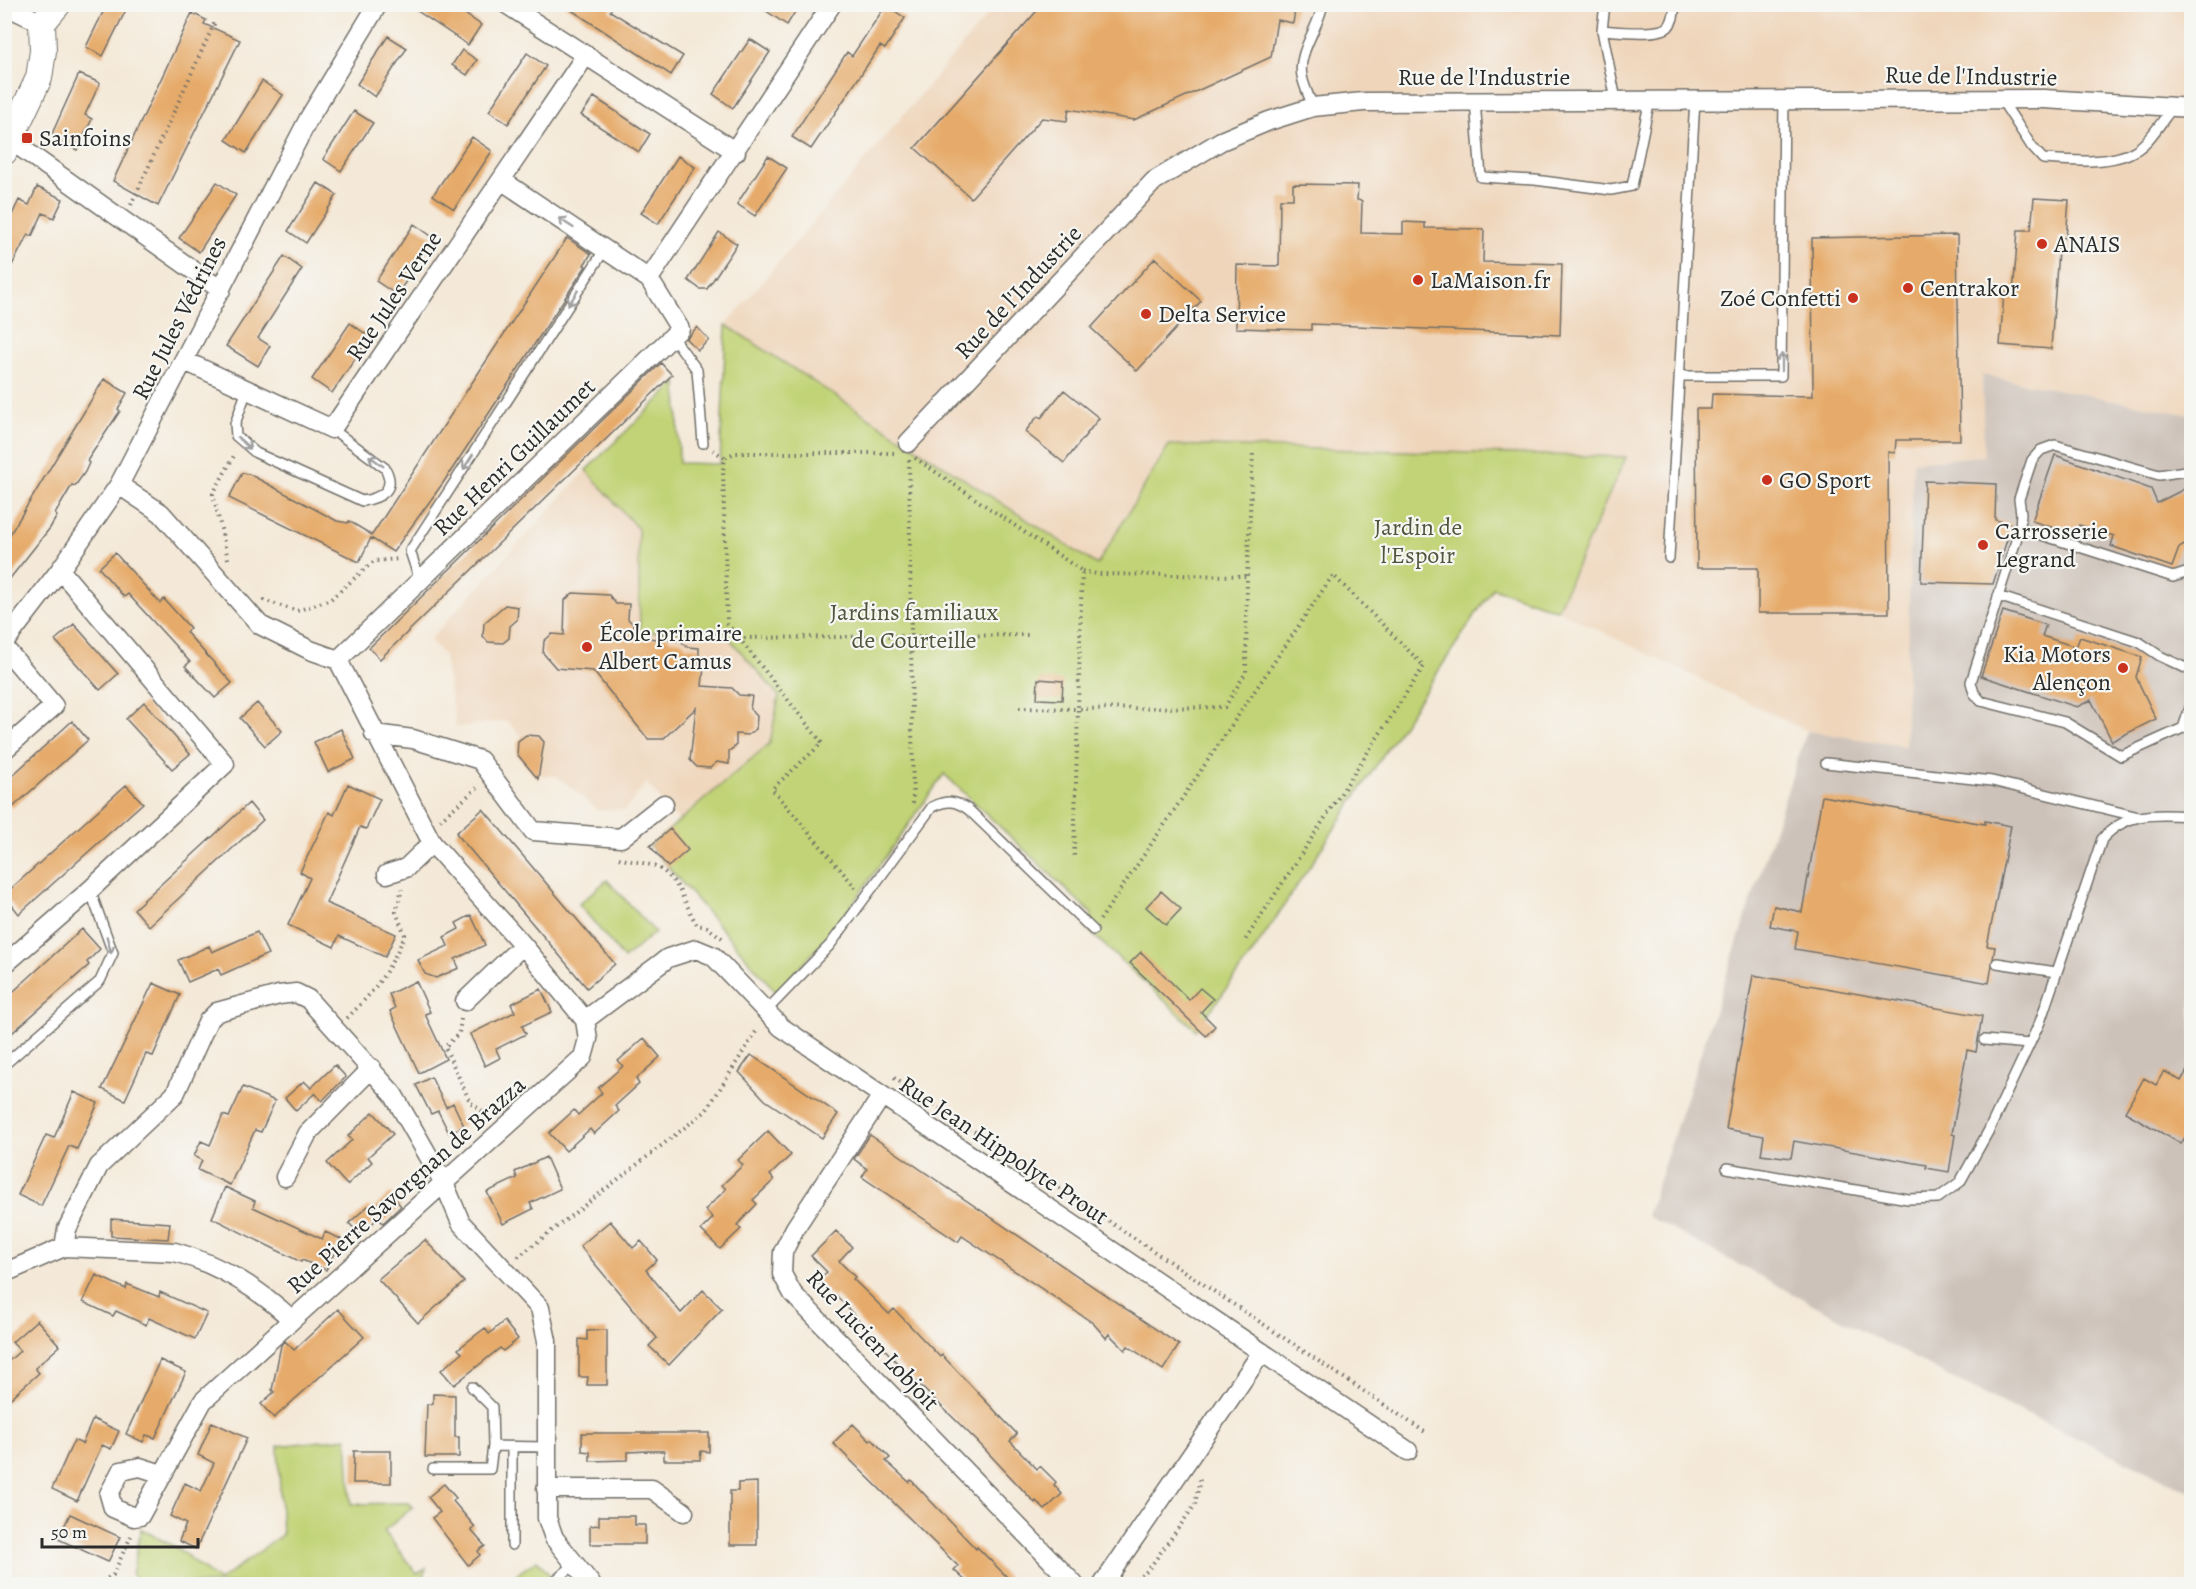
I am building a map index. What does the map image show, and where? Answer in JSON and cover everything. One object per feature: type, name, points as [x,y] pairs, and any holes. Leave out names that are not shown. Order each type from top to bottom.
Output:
[{"type":"street","name":"Rue Jules Védrines","points":[[4,645],[119,485],[309,118],[378,4]]},
{"type":"street","points":[[506,4],[531,11],[586,55],[736,152]]},
{"type":"street","points":[[649,279],[736,152],[832,4]]},
{"type":"street","points":[[4,5],[50,14],[39,78],[7,146],[106,210],[221,290]]},
{"type":"street","name":"Rue Jules Verne","points":[[332,429],[586,55]]},
{"type":"street","name":"Rue de l'Industrie","points":[[903,448],[1154,182],[1221,141],[1313,107],[1363,102],[1784,98],[2001,99],[2182,107]]},
{"type":"street","points":[[501,180],[649,279],[680,328],[672,336]]},
{"type":"street","name":"Rue Henri Guillaumet","points":[[338,660],[672,336]]},
{"type":"street","points":[[185,361],[332,429]]},
{"type":"street","points":[[119,485],[161,513],[260,625],[310,650],[338,660],[374,734],[429,837],[585,1020]]},
{"type":"street","points":[[8,955],[90,890],[225,764],[60,570]]},
{"type":"street","points":[[4,645],[54,706],[4,750]]},
{"type":"street","points":[[374,734],[413,739],[480,760],[533,831],[621,838],[664,804]]},
{"type":"street","points":[[387,874],[406,868],[429,837]]},
{"type":"street","points":[[465,1001],[523,945]]},
{"type":"street","name":"Rue Jean Hippolyte Prout","points":[[585,1020],[668,958],[696,949],[712,956],[765,1012],[881,1097],[1408,1451]]},
{"type":"street","points":[[64,1247],[67,1229],[99,1166],[175,1094],[208,1021],[217,1012],[296,993],[308,999],[393,1094],[444,1183],[461,1222],[540,1308],[546,1329],[546,1518],[554,1538],[591,1584]]},
{"type":"street","name":"Rue Pierre Savorgnan de Brazza","points":[[4,1272],[64,1247],[175,1252],[193,1257],[249,1285],[274,1302],[292,1320],[583,1057],[588,1039],[585,1020]]},
{"type":"street","points":[[285,1177],[308,1133],[372,1068]]},
{"type":"street","name":"Rue Lucien Lobjoit","points":[[881,1097],[795,1228],[783,1252],[782,1274],[793,1294],[1074,1584]]},
{"type":"street","points":[[162,1474],[140,1467],[121,1471],[109,1494],[113,1508],[134,1517],[140,1516],[203,1401],[292,1320]]},
{"type":"street","points":[[1103,1584],[1262,1352]]},
{"type":"street","points":[[546,1489],[652,1489],[684,1512]]},
{"type":"lane","points":[[1313,107],[1302,76],[1301,61],[1316,31],[1323,4]]},
{"type":"lane","points":[[1605,4],[1602,30],[1616,100]]},
{"type":"lane","points":[[1602,30],[1658,31],[1667,27],[1672,21],[1675,4]]},
{"type":"lane","points":[[1679,376],[1781,375],[1784,98]]},
{"type":"lane","points":[[1475,101],[1481,177],[1535,180],[1611,190],[1632,186],[1650,99]]},
{"type":"lane","points":[[1669,558],[1695,99]]},
{"type":"lane","points":[[2001,99],[2032,147],[2043,159],[2065,161],[2117,158],[2138,150],[2182,107]]},
{"type":"lane","points":[[420,581],[410,551],[605,249]]},
{"type":"lane","points":[[672,336],[696,370],[703,443]]},
{"type":"lane","points":[[247,390],[235,424],[236,436],[256,453],[362,501],[378,498],[388,488],[390,477],[385,468],[332,429]]},
{"type":"lane","points":[[2192,470],[2159,475],[2055,445],[2041,450],[2032,460],[2019,499],[2020,528],[1971,682],[1974,693],[1981,701],[2065,722],[2121,756],[2183,728],[2192,702]]},
{"type":"lane","points":[[2020,528],[2174,577],[2192,571]]},
{"type":"lane","points":[[1998,596],[2139,642],[2160,656],[2192,671]]},
{"type":"lane","points":[[1826,763],[1992,782],[2139,817]]},
{"type":"lane","points":[[765,1012],[830,945],[932,807],[945,801],[959,802],[1093,930]]},
{"type":"lane","points":[[1727,1168],[1908,1199],[1938,1198],[1960,1182],[1989,1130],[2040,1022],[2102,839],[2114,825],[2139,817],[2156,814],[2192,816]]},
{"type":"lane","points":[[4,1065],[100,981],[113,953],[90,890]]},
{"type":"lane","points":[[1997,963],[2056,972]]},
{"type":"lane","points":[[1984,1040],[2029,1044]]},
{"type":"lane","points":[[433,1469],[490,1469],[493,1446],[492,1407],[472,1388]]},
{"type":"lane","points":[[493,1446],[546,1448]]},
{"type":"lane","points":[[512,1447],[512,1545]]},
{"type":"lane","points":[[551,1584],[575,1564]]},
{"type":"path","points":[[123,222],[215,22]]},
{"type":"path","points":[[230,562],[225,553],[213,494],[242,441]]},
{"type":"path","points":[[865,898],[772,789],[822,742],[727,624],[723,470],[725,458],[734,453],[903,448]]},
{"type":"path","points":[[1018,708],[1225,707],[1246,672],[1247,576],[1253,452]]},
{"type":"path","points":[[913,832],[909,454],[1082,571],[1097,574],[1247,576]]},
{"type":"path","points":[[261,599],[297,610],[331,599],[374,561],[412,557]]},
{"type":"path","points":[[1074,856],[1082,571]]},
{"type":"path","points":[[1093,930],[1333,575],[1424,666],[1244,942]]},
{"type":"path","points":[[739,638],[1031,635]]},
{"type":"path","points":[[429,837],[491,775]]},
{"type":"path","points":[[610,837],[615,856],[657,867],[663,871],[676,885],[697,925],[717,933],[725,941]]},
{"type":"path","points":[[336,1029],[374,992],[390,968],[405,935],[396,912],[406,868]]},
{"type":"path","points":[[465,1001],[459,1033],[445,1047],[470,1102],[505,1128]]},
{"type":"path","points":[[503,1268],[706,1111],[753,1039],[765,1012]]},
{"type":"path","points":[[887,1073],[1425,1432]]},
{"type":"path","points":[[1132,1584],[1148,1570],[1195,1505],[1200,1475]]},
{"type":"path","points":[[97,1584],[114,1575],[140,1516]]},
{"type":"shaded area","points":[[996,5],[2191,5],[2191,415],[1982,375],[1984,456],[1913,462],[1905,746],[1807,731],[1557,610],[1626,457],[1169,445],[1097,565],[726,325]]},
{"type":"shaded area","points":[[1982,375],[2191,415],[2191,1492],[1963,1384],[1647,1216],[1807,731],[1905,746],[1913,462],[1984,456]]},
{"type":"shaded area","name":"École primaire Albert Camus","points":[[586,470],[638,529],[640,632],[723,631],[779,696],[770,743],[679,821],[646,783],[625,810],[597,810],[557,776],[533,774],[517,754],[518,741],[522,737],[507,721],[456,727],[444,656],[430,639]]},
{"type":"green space","name":"Jardins familiaux de Courteille","points":[[726,325],[1097,565],[1169,445],[1626,457],[1557,610],[1493,588],[1254,951],[1196,1030],[1085,927],[1092,914],[944,774],[832,933],[776,992],[650,846],[770,743],[779,696],[723,631],[640,632],[638,529],[586,470],[677,382],[679,463],[720,464]]},
{"type":"green space","points":[[607,880],[655,932],[624,959],[579,904]]},
{"type":"green space","points":[[347,1438],[351,1504],[409,1503],[413,1507],[384,1531],[417,1574],[426,1568],[423,1584],[140,1584],[132,1574],[141,1529],[177,1548],[219,1581],[282,1535],[278,1446]]},
{"type":"green space","points":[[537,1560],[557,1584],[503,1584]]},
{"type":"building","points":[[107,4],[129,4],[103,56],[86,47]]},
{"type":"building","points":[[407,4],[450,4],[481,25],[468,45]]},
{"type":"building","points":[[562,4],[614,4],[610,11],[683,56],[671,75]]},
{"type":"building","points":[[756,4],[800,4],[787,25]]},
{"type":"building","points":[[1043,4],[1296,4],[1293,23],[1277,20],[1271,57],[1134,120],[1069,109],[1067,121],[1042,118],[971,198],[915,148]]},
{"type":"building","points":[[886,5],[905,18],[885,49],[880,46],[811,149],[792,137],[847,52],[852,56]]},
{"type":"building","points":[[192,13],[206,20],[204,24],[240,40],[158,206],[113,181]]},
{"type":"building","points":[[388,36],[407,48],[375,97],[357,84]]},
{"type":"building","points":[[750,39],[770,52],[733,108],[713,94]]},
{"type":"building","points":[[462,50],[477,60],[467,75],[452,65]]},
{"type":"building","points":[[527,53],[546,66],[508,124],[489,111]]},
{"type":"building","points":[[79,74],[100,83],[85,115],[92,119],[77,150],[50,138]]},
{"type":"building","points":[[262,81],[283,95],[246,153],[226,140]]},
{"type":"building","points":[[594,97],[650,134],[639,152],[581,115]]},
{"type":"building","points":[[354,111],[373,123],[341,171],[323,159]]},
{"type":"building","points":[[472,137],[492,151],[454,209],[433,195]]},
{"type":"building","points":[[678,156],[695,167],[658,224],[641,213]]},
{"type":"building","points":[[768,156],[787,168],[755,216],[737,204]]},
{"type":"building","points":[[217,182],[236,195],[199,252],[179,238]]},
{"type":"building","points":[[318,183],[337,195],[306,243],[288,231]]},
{"type":"building","points":[[1293,184],[1358,185],[1357,200],[1362,201],[1361,233],[1403,234],[1403,222],[1425,223],[1425,228],[1484,229],[1483,262],[1562,264],[1560,335],[1311,324],[1311,330],[1236,328],[1237,265],[1279,266],[1280,199],[1293,199]]},
{"type":"building","points":[[37,187],[63,199],[54,218],[43,213],[32,236],[28,234],[4,281],[4,232],[19,200],[29,205]]},
{"type":"building","points":[[2034,198],[2069,200],[2066,238],[2059,237],[2051,349],[2000,345],[2004,293],[2013,294],[2018,230],[2031,230]]},
{"type":"building","points":[[414,224],[434,238],[397,295],[376,281]]},
{"type":"building","points":[[719,232],[737,244],[707,289],[700,289],[688,280]]},
{"type":"building","points":[[1957,235],[1960,440],[1896,440],[1895,453],[1888,452],[1889,613],[1758,613],[1758,568],[1697,568],[1696,409],[1711,409],[1712,394],[1813,396],[1812,238]]},
{"type":"building","points":[[567,238],[591,254],[584,265],[586,266],[443,483],[393,552],[371,538],[359,562],[229,498],[242,473],[249,474],[337,521],[348,523],[349,521],[372,535]]},
{"type":"building","points":[[284,256],[302,269],[258,338],[270,346],[258,366],[226,346]]},
{"type":"building","name":"Delta Service","points":[[1155,258],[1201,301],[1137,371],[1091,328]]},
{"type":"building","points":[[350,323],[370,337],[332,393],[312,379]]},
{"type":"building","points":[[697,327],[709,340],[698,350],[686,339]]},
{"type":"building","points":[[661,363],[672,375],[380,659],[369,648]]},
{"type":"building","points":[[104,379],[127,393],[118,409],[120,411],[87,461],[89,463],[85,472],[75,486],[72,485],[55,514],[57,516],[50,528],[4,586],[4,544]]},
{"type":"building","points":[[1064,390],[1099,418],[1064,463],[1025,432],[1038,416],[1041,418]]},
{"type":"building","points":[[2055,455],[2151,489],[2157,503],[2192,485],[2192,541],[2179,548],[2172,567],[2111,546],[2114,536],[2079,525],[2076,535],[2032,521]]},
{"type":"building","points":[[1925,481],[1996,484],[1995,520],[2012,524],[1993,584],[1921,582]]},
{"type":"building","points":[[115,553],[160,603],[164,599],[190,628],[186,632],[232,683],[215,698],[185,666],[190,662],[128,594],[124,597],[99,568]]},
{"type":"building","points":[[573,593],[609,595],[616,604],[629,604],[628,619],[634,625],[633,636],[656,639],[663,633],[670,640],[681,641],[687,647],[699,648],[699,662],[704,667],[702,686],[732,688],[739,695],[752,696],[750,709],[757,716],[756,729],[748,735],[736,734],[736,746],[729,751],[729,764],[717,762],[710,768],[697,767],[690,760],[696,708],[663,739],[648,739],[593,671],[556,668],[543,653],[544,641],[552,634],[564,635],[565,600]]},
{"type":"building","points":[[505,605],[518,607],[517,620],[510,626],[509,638],[503,643],[488,642],[483,636],[484,623]]},
{"type":"building","points":[[2003,611],[2046,625],[2042,636],[2076,647],[2080,637],[2142,657],[2136,677],[2156,719],[2112,741],[2091,700],[2077,707],[1981,676]]},
{"type":"building","points":[[74,624],[118,674],[100,690],[55,640]]},
{"type":"building","points":[[1038,679],[1063,681],[1062,700],[1037,699]]},
{"type":"building","points":[[144,702],[190,754],[172,769],[126,719]]},
{"type":"building","points":[[257,703],[282,731],[265,746],[240,718]]},
{"type":"building","points":[[72,721],[88,740],[12,808],[4,799],[4,783]]},
{"type":"building","points":[[341,729],[355,759],[328,772],[314,742]]},
{"type":"building","points":[[526,735],[539,736],[544,742],[538,779],[517,754],[518,741]]},
{"type":"building","points":[[348,784],[380,799],[366,829],[360,827],[326,903],[396,934],[385,957],[339,936],[334,947],[288,925],[310,878],[300,872],[329,812],[334,815]]},
{"type":"building","points":[[126,785],[143,803],[19,914],[4,895]]},
{"type":"building","points":[[1822,796],[1985,824],[1985,821],[2011,826],[1987,946],[1995,947],[1989,983],[1795,949],[1798,931],[1770,926],[1774,906],[1802,912]]},
{"type":"building","points":[[249,803],[263,820],[149,926],[134,909]]},
{"type":"building","points":[[483,809],[615,964],[587,988],[456,833]]},
{"type":"building","points":[[670,829],[688,850],[668,867],[650,846]]},
{"type":"building","points":[[1161,891],[1181,909],[1166,925],[1146,907]]},
{"type":"building","points":[[471,915],[485,945],[455,959],[459,968],[436,978],[425,974],[418,960],[448,946],[444,937],[459,929],[456,923]]},
{"type":"building","points":[[82,929],[100,949],[87,962],[89,965],[4,1040],[4,1000]]},
{"type":"building","points":[[257,932],[268,954],[221,975],[218,969],[188,982],[178,960],[209,946],[212,952]]},
{"type":"building","points":[[1141,952],[1189,1000],[1200,988],[1213,999],[1201,1012],[1215,1026],[1206,1036],[1130,963]]},
{"type":"building","points":[[1753,975],[1982,1016],[1976,1052],[1967,1050],[1952,1134],[1955,1135],[1949,1172],[1926,1168],[1927,1165],[1794,1141],[1791,1158],[1761,1154],[1764,1136],[1726,1129]]},
{"type":"building","points":[[416,981],[430,1012],[425,1014],[446,1059],[419,1073],[390,1011],[395,1008],[389,994]]},
{"type":"building","points":[[153,983],[180,995],[153,1056],[146,1054],[125,1100],[102,1089]]},
{"type":"building","points":[[541,989],[552,1012],[522,1026],[526,1034],[496,1049],[500,1058],[485,1066],[470,1034],[515,1012],[511,1004]]},
{"type":"building","points":[[644,1038],[660,1057],[636,1079],[639,1084],[615,1106],[619,1111],[594,1134],[590,1129],[566,1151],[549,1133],[574,1110],[578,1115],[602,1093],[598,1088],[623,1066],[618,1061]]},
{"type":"building","points":[[751,1055],[838,1114],[822,1138],[765,1100],[739,1072]]},
{"type":"building","points":[[2192,1062],[2192,1126],[2181,1144],[2125,1112],[2144,1078],[2156,1085],[2164,1071],[2181,1081]]},
{"type":"building","points":[[335,1065],[346,1077],[322,1101],[315,1093],[296,1111],[285,1098],[304,1081],[311,1088]]},
{"type":"building","points":[[431,1077],[446,1107],[453,1103],[464,1126],[449,1133],[438,1111],[431,1114],[416,1085]]},
{"type":"building","points":[[243,1087],[275,1101],[261,1132],[255,1130],[230,1185],[198,1170],[202,1160],[194,1156],[201,1141],[210,1145],[223,1115],[229,1117]]},
{"type":"building","points":[[74,1092],[98,1103],[77,1149],[69,1146],[41,1206],[18,1195],[46,1135],[54,1138]]},
{"type":"building","points":[[373,1112],[393,1134],[368,1157],[372,1162],[347,1185],[327,1163],[352,1140],[348,1136]]},
{"type":"building","points":[[768,1131],[791,1155],[770,1175],[774,1180],[753,1200],[757,1204],[737,1225],[741,1229],[720,1249],[701,1230],[713,1218],[705,1210],[726,1189],[722,1185],[743,1165],[738,1160]]},
{"type":"building","points":[[870,1135],[1179,1345],[1163,1370],[1128,1346],[1125,1350],[1109,1334],[1106,1338],[1093,1323],[962,1236],[958,1242],[862,1177],[867,1169],[854,1159]]},
{"type":"building","points":[[546,1157],[560,1189],[530,1203],[533,1209],[503,1224],[487,1192],[517,1178],[515,1172]]},
{"type":"building","points":[[225,1187],[255,1201],[253,1207],[322,1239],[325,1232],[341,1239],[326,1270],[302,1260],[301,1262],[212,1218]]},
{"type":"building","points":[[390,1193],[401,1206],[383,1223],[378,1218],[360,1235],[349,1223],[368,1206],[372,1210]]},
{"type":"building","points":[[111,1219],[170,1223],[168,1239],[111,1236]]},
{"type":"building","points":[[610,1221],[633,1248],[641,1241],[657,1260],[646,1270],[681,1313],[703,1290],[722,1309],[669,1365],[649,1346],[657,1338],[580,1246]]},
{"type":"building","points":[[836,1231],[852,1247],[839,1261],[855,1277],[853,1279],[889,1314],[894,1309],[940,1357],[942,1355],[1017,1434],[1010,1441],[1037,1469],[1040,1466],[1056,1482],[1054,1485],[1062,1494],[1045,1510],[1036,1501],[1035,1503],[977,1441],[899,1365],[836,1295],[833,1298],[817,1281],[827,1272],[811,1256]]},
{"type":"building","points":[[425,1240],[464,1282],[418,1323],[378,1279]]},
{"type":"building","points":[[96,1275],[126,1289],[127,1284],[159,1297],[160,1292],[207,1313],[195,1339],[149,1318],[146,1325],[116,1311],[113,1316],[83,1302]]},
{"type":"building","points":[[338,1309],[364,1337],[274,1418],[261,1404],[274,1392],[272,1390],[281,1345],[285,1341],[294,1350]]},
{"type":"building","points":[[37,1320],[60,1346],[35,1368],[39,1373],[4,1404],[4,1365],[20,1351],[12,1342]]},
{"type":"building","points":[[504,1321],[518,1339],[503,1351],[500,1348],[454,1385],[441,1370],[462,1353],[458,1349],[485,1328],[489,1334]]},
{"type":"building","points":[[607,1330],[607,1385],[587,1385],[588,1377],[579,1377],[579,1339],[587,1340],[587,1331]]},
{"type":"building","points":[[160,1360],[186,1372],[155,1438],[146,1435],[143,1442],[126,1434]]},
{"type":"building","points":[[433,1394],[455,1395],[455,1437],[459,1437],[459,1457],[425,1457],[427,1404],[433,1404]]},
{"type":"building","points":[[93,1419],[119,1431],[111,1449],[102,1445],[77,1501],[52,1489],[74,1440],[82,1444]]},
{"type":"building","points":[[212,1422],[247,1438],[196,1549],[179,1541],[186,1524],[170,1516],[185,1483],[201,1491],[214,1463],[198,1455]]},
{"type":"building","points":[[853,1424],[870,1441],[872,1439],[890,1458],[886,1461],[909,1482],[911,1480],[976,1549],[977,1547],[1014,1584],[969,1584],[954,1570],[958,1566],[833,1443]]},
{"type":"building","points":[[582,1433],[709,1433],[709,1452],[701,1451],[700,1460],[664,1460],[664,1451],[648,1451],[628,1452],[628,1460],[590,1461],[590,1452],[582,1451]]},
{"type":"building","points":[[354,1451],[391,1451],[391,1483],[353,1483]]},
{"type":"building","points":[[757,1482],[757,1545],[730,1545],[730,1491],[738,1491],[738,1483]]},
{"type":"building","points":[[444,1484],[456,1498],[453,1501],[475,1527],[471,1530],[485,1546],[478,1551],[480,1555],[468,1565],[432,1518],[440,1512],[428,1497]]},
{"type":"building","points":[[70,1514],[120,1537],[108,1562],[58,1539]]},
{"type":"building","points":[[599,1516],[635,1516],[635,1525],[645,1525],[645,1544],[590,1544],[590,1526],[599,1525]]},
{"type":"place","name":"Sainfoins","points":[[27,138]]},
{"type":"place","name":"ANAIS","points":[[2042,244]]},
{"type":"place","name":"LaMaison.fr","points":[[1418,280]]},
{"type":"place","name":"Centrakor","points":[[1908,288]]},
{"type":"place","name":"Zoé Confetti","points":[[1853,298]]},
{"type":"place","name":"Delta Service","points":[[1146,314]]},
{"type":"place","name":"GO Sport","points":[[1767,480]]},
{"type":"place","name":"Carrosserie Legrand","points":[[1983,545]]},
{"type":"place","name":"École primaire Albert Camus","points":[[587,647]]},
{"type":"place","name":"Kia Motors Alençon","points":[[2123,668]]},
{"type":"park label","name":"Jardin de l'Espoir","points":[[1418,541]]}]
